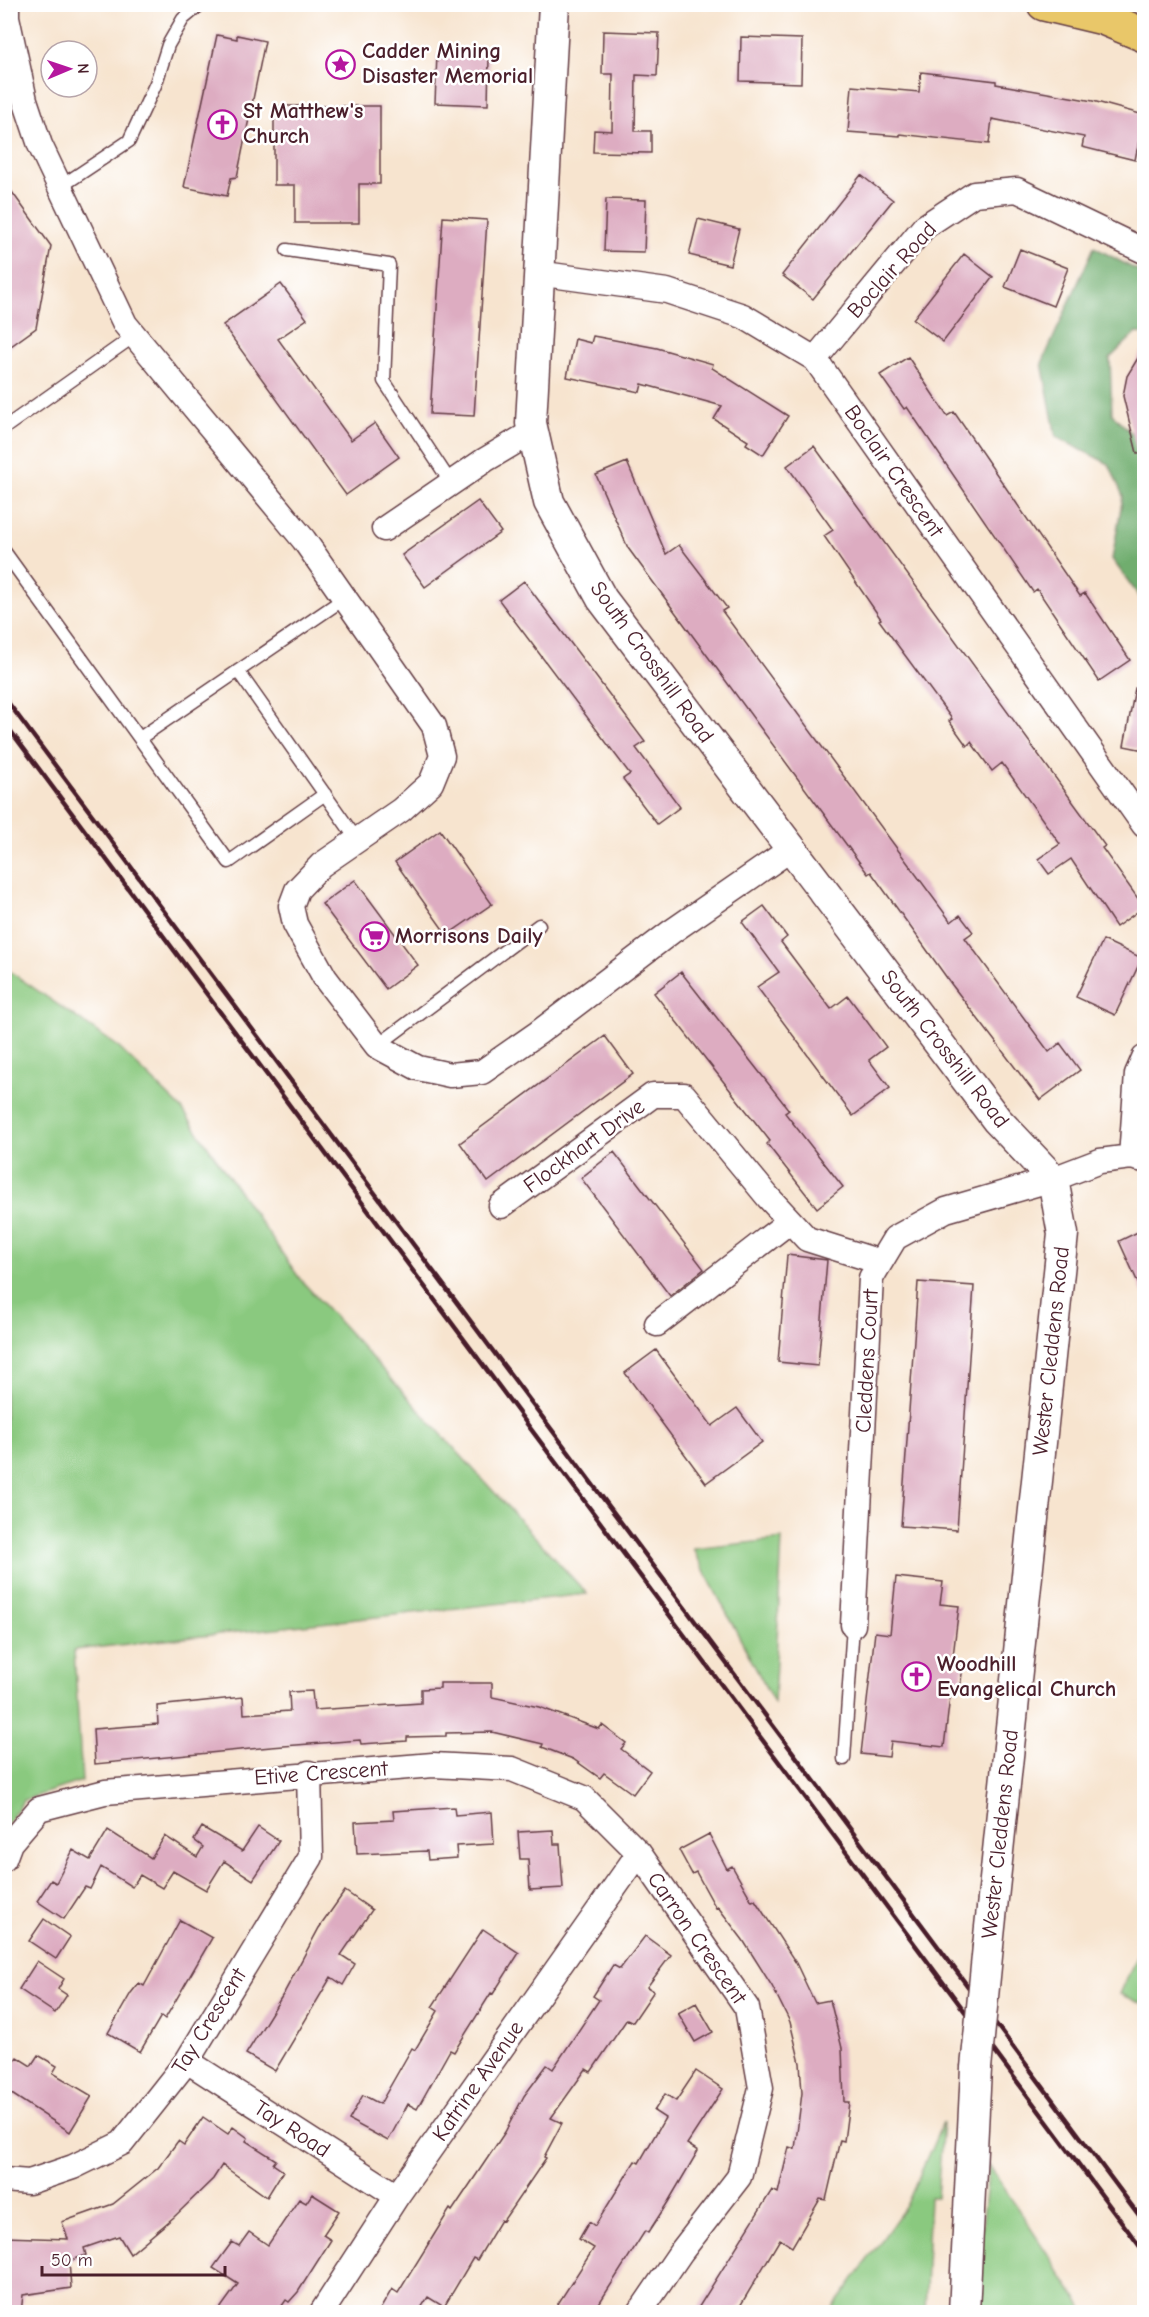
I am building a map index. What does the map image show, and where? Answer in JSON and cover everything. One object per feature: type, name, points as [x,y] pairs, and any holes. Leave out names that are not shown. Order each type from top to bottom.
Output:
[{"type":"main road","points":[[1044,4],[1103,18],[1144,35]]},
{"type":"street","points":[[7,4],[10,33],[25,100],[40,145],[125,324],[304,540],[434,726],[442,756],[431,783],[401,810],[321,865],[297,890],[291,906],[295,924],[326,978],[377,1046],[418,1068],[450,1075],[482,1072],[538,1034],[670,932],[792,849]]},
{"type":"street","name":"South Crosshill Road","points":[[554,4],[537,273],[531,423],[549,502],[602,599],[997,1120],[1053,1179]]},
{"type":"street","name":"Boclair Road","points":[[815,359],[924,227],[974,194],[1017,190],[1144,251]]},
{"type":"street","name":"Boclair Crescent","points":[[537,273],[667,291],[743,316],[815,359],[1144,825]]},
{"type":"street","points":[[384,529],[532,432]]},
{"type":"street","points":[[1138,1158],[1137,1074],[1144,1058]]},
{"type":"street","name":"Flockhart Drive","points":[[501,1206],[653,1095],[684,1095],[807,1239],[880,1262]]},
{"type":"street","name":"Cleddens Court","points":[[853,1624],[871,1278],[880,1262],[895,1239],[946,1210],[1053,1179],[1100,1161],[1138,1158]]},
{"type":"street","name":"Wester Cleddens Road","points":[[964,2313],[976,2068],[1063,1234],[1053,1179]]},
{"type":"street","points":[[657,1324],[790,1221]]},
{"type":"street","name":"Etive Crescent","points":[[4,1859],[10,1843],[39,1809],[105,1792],[309,1773],[434,1765],[512,1768],[584,1798],[639,1853]]},
{"type":"street","name":"Tay Crescent","points":[[4,2180],[29,2182],[73,2167],[123,2143],[187,2061],[311,1857],[309,1773]]},
{"type":"street","name":"Katrine Avenue","points":[[322,2313],[398,2196],[639,1853]]},
{"type":"street","name":"Carron Crescent","points":[[639,1853],[747,2008],[761,2088],[739,2177],[681,2252],[639,2313]]},
{"type":"street","name":"Tay Road","points":[[187,2061],[398,2196]]},
{"type":"lane","points":[[60,187],[129,141],[156,82],[168,45],[183,19],[201,4]]},
{"type":"lane","points":[[287,250],[389,265],[384,381],[451,483]]},
{"type":"lane","points":[[4,428],[134,336]]},
{"type":"lane","points":[[4,551],[230,862],[325,794]]},
{"type":"lane","points":[[140,738],[345,598]]},
{"type":"lane","points":[[238,671],[357,840]]},
{"type":"lane","points":[[377,1046],[539,925]]},
{"type":"lane","points":[[844,1759],[853,1624]]},
{"type":"green space","points":[[1094,247],[1144,274],[1144,334],[1136,333],[1110,358],[1112,414],[1144,445],[1144,603],[1112,559],[1123,496],[1109,464],[1056,437],[1042,363]]},
{"type":"green space","points":[[5,968],[116,1045],[182,1109],[300,1279],[587,1594],[74,1650],[82,1781],[24,1800],[5,1827]]},
{"type":"green space","points":[[782,1539],[774,1703],[693,1549]]},
{"type":"green space","points":[[1144,1939],[1144,2005],[1120,1994]]},
{"type":"green space","points":[[943,2122],[937,2197],[930,2197],[925,2312],[830,2312],[906,2206]]},
{"type":"green space","points":[[989,2165],[1086,2312],[978,2312],[978,2264]]},
{"type":"building","points":[[603,31],[659,33],[657,76],[636,75],[635,131],[651,131],[651,153],[593,152],[594,130],[612,131],[613,74],[602,74]]},
{"type":"building","name":"St Matthew's Church","points":[[217,35],[237,39],[237,35],[265,41],[237,177],[231,178],[227,196],[184,187]]},
{"type":"building","points":[[741,37],[802,39],[801,83],[740,81]]},
{"type":"building","points":[[437,54],[489,56],[488,105],[435,103]]},
{"type":"building","points":[[921,72],[996,81],[996,84],[1093,101],[1144,115],[1135,160],[1082,147],[1084,137],[992,119],[989,144],[900,134],[900,136],[848,132],[852,86],[919,92]]},
{"type":"building","points":[[274,106],[380,106],[380,184],[359,184],[359,223],[295,223],[295,185],[274,185]]},
{"type":"building","points":[[861,175],[893,200],[813,299],[782,275]]},
{"type":"building","points":[[4,181],[51,246],[36,328],[4,351]]},
{"type":"building","points":[[606,199],[646,200],[644,252],[604,251]]},
{"type":"building","points":[[443,217],[487,220],[474,416],[430,414]]},
{"type":"building","points":[[698,219],[739,229],[730,265],[689,255]]},
{"type":"building","points":[[1020,249],[1068,268],[1053,306],[1005,287]]},
{"type":"building","points":[[964,254],[993,277],[943,342],[913,319]]},
{"type":"building","points":[[281,284],[307,319],[278,339],[351,440],[375,423],[399,457],[346,495],[223,325]]},
{"type":"building","points":[[593,336],[657,348],[713,364],[712,368],[788,416],[763,455],[746,444],[748,441],[714,419],[722,406],[642,384],[640,392],[567,377],[575,339],[591,343]]},
{"type":"building","points":[[1144,348],[1144,453],[1137,453],[1123,396],[1127,376]]},
{"type":"building","points":[[908,357],[947,416],[954,412],[1080,596],[1085,593],[1130,660],[1099,681],[1037,589],[1033,592],[907,407],[904,409],[880,375]]},
{"type":"building","points":[[814,446],[1105,846],[1102,848],[1144,907],[1116,927],[1071,859],[1049,874],[1038,859],[1060,844],[1002,763],[992,771],[971,742],[967,746],[949,721],[952,719],[879,620],[881,619],[824,536],[833,530],[787,466]]},
{"type":"building","points":[[627,462],[666,554],[679,545],[727,608],[722,611],[951,922],[960,915],[973,932],[965,938],[1049,1052],[1060,1043],[1080,1070],[1040,1100],[952,985],[871,872],[868,874],[628,548],[596,475]]},
{"type":"building","points":[[478,501],[501,532],[425,587],[402,555]]},
{"type":"building","points":[[524,581],[645,742],[636,748],[680,807],[657,824],[623,779],[630,774],[499,600]]},
{"type":"building","points":[[1135,688],[1144,688],[1144,750],[1124,746]]},
{"type":"building","points":[[440,830],[492,904],[447,935],[395,862]]},
{"type":"building","points":[[355,880],[418,965],[386,989],[322,904]]},
{"type":"building","points":[[764,906],[787,937],[781,942],[831,1009],[848,996],[886,1047],[869,1060],[890,1088],[853,1116],[757,987],[779,972],[742,922]]},
{"type":"building","points":[[1103,940],[1142,958],[1115,1015],[1076,997]]},
{"type":"building","points":[[681,972],[789,1110],[785,1113],[843,1187],[817,1208],[767,1144],[770,1141],[654,993]]},
{"type":"building","points":[[605,1036],[633,1074],[488,1182],[460,1143]]},
{"type":"building","points":[[614,1152],[704,1269],[670,1296],[581,1178]]},
{"type":"building","points":[[1144,1229],[1144,1296],[1119,1241]]},
{"type":"building","points":[[787,1255],[827,1260],[818,1366],[778,1362]]},
{"type":"building","points":[[918,1282],[974,1286],[957,1530],[901,1526]]},
{"type":"building","points":[[656,1350],[712,1426],[737,1408],[762,1442],[706,1483],[625,1373]]},
{"type":"building","name":"Woodhill Evangelical Church","points":[[896,1577],[943,1582],[940,1604],[959,1606],[952,1665],[963,1666],[960,1689],[951,1688],[944,1747],[891,1741],[889,1757],[861,1754],[875,1632],[890,1634]]},
{"type":"building","points":[[440,1683],[492,1683],[492,1697],[539,1707],[599,1729],[602,1725],[626,1743],[621,1749],[650,1771],[633,1794],[604,1773],[600,1778],[573,1759],[542,1747],[543,1744],[492,1732],[407,1737],[407,1741],[361,1744],[360,1740],[271,1747],[95,1764],[93,1729],[158,1724],[157,1706],[243,1697],[244,1714],[290,1711],[289,1692],[312,1691],[314,1710],[421,1703],[421,1689],[440,1688]]},
{"type":"building","points":[[454,1807],[455,1815],[492,1812],[494,1844],[456,1846],[457,1858],[428,1860],[427,1851],[357,1854],[355,1822],[394,1820],[393,1811]]},
{"type":"building","points":[[202,1827],[242,1851],[258,1827],[279,1841],[253,1880],[224,1861],[206,1890],[173,1871],[162,1888],[140,1875],[132,1887],[101,1867],[90,1889],[85,1887],[64,1919],[37,1901],[51,1880],[56,1883],[73,1850],[90,1860],[108,1830],[151,1858],[165,1836],[197,1857],[203,1847],[194,1840]]},
{"type":"building","points":[[553,1830],[554,1844],[560,1844],[563,1888],[530,1890],[528,1859],[520,1859],[518,1832]]},
{"type":"building","points":[[709,1834],[727,1869],[732,1866],[752,1901],[755,1900],[796,1963],[815,2003],[830,2000],[842,2048],[844,2102],[849,2102],[844,2141],[840,2140],[826,2200],[820,2199],[792,2247],[780,2239],[736,2313],[695,2313],[772,2190],[778,2193],[789,2147],[795,2149],[802,2093],[800,2063],[790,2022],[772,1986],[743,1940],[718,1907],[716,1908],[696,1872],[692,1874],[679,1850]]},
{"type":"building","points":[[345,1891],[372,1910],[341,1955],[355,1964],[343,1985],[331,1977],[275,2071],[246,2054],[284,1993],[319,1928]]},
{"type":"building","points":[[44,1919],[70,1937],[56,1959],[29,1941]]},
{"type":"building","points":[[180,1920],[212,1938],[165,2019],[161,2016],[140,2052],[108,2033],[131,1993],[139,1983],[144,1986]]},
{"type":"building","points":[[483,1929],[519,1953],[454,2052],[450,2050],[417,2109],[408,2104],[388,2141],[349,2120],[363,2095],[380,2104],[412,2048],[415,2050],[438,2011],[432,2007]]},
{"type":"building","points":[[645,1936],[671,1955],[647,1987],[654,1991],[633,2022],[627,2019],[591,2072],[586,2069],[551,2118],[562,2123],[544,2157],[546,2158],[503,2221],[501,2220],[477,2260],[473,2258],[444,2307],[428,2297],[421,2308],[429,2313],[378,2313],[392,2289],[398,2293],[450,2209],[452,2211],[505,2132],[524,2096],[547,2065],[553,2069],[599,2000],[593,1996],[613,1965],[620,1969]]},
{"type":"building","points":[[37,1961],[64,1979],[58,1989],[67,1995],[55,2013],[19,1989]]},
{"type":"building","points":[[696,2003],[713,2032],[695,2042],[678,2013]]},
{"type":"building","points":[[38,2055],[57,2066],[53,2073],[92,2096],[70,2132],[4,2089],[4,2078],[17,2057],[31,2066]]},
{"type":"building","points":[[696,2071],[723,2089],[687,2144],[698,2151],[668,2202],[648,2233],[645,2231],[593,2313],[552,2313],[594,2248],[579,2239],[589,2222],[595,2226],[635,2161],[639,2163],[665,2118],[654,2111],[665,2094],[676,2101]]},
{"type":"building","points":[[203,2117],[228,2134],[233,2127],[248,2138],[246,2141],[276,2160],[273,2164],[283,2171],[267,2197],[222,2165],[213,2179],[174,2217],[130,2254],[119,2236],[84,2248],[86,2255],[69,2261],[71,2288],[23,2295],[21,2313],[4,2313],[4,2237],[68,2239],[62,2222],[113,2204],[158,2168],[178,2141],[184,2145]]},
{"type":"building","points":[[312,2194],[339,2211],[323,2235],[331,2240],[298,2292],[289,2302],[286,2300],[277,2313],[217,2313],[238,2284],[213,2268],[232,2242],[239,2246],[249,2232],[268,2245],[299,2199],[306,2203]]},
{"type":"railway","points":[[4,697],[1144,2222]]},
{"type":"railway","points":[[4,722],[1144,2252]]},
{"type":"place","name":"Cadder Mining Disaster Memorial","points":[[341,64]]},
{"type":"place","name":"St Matthew's Church","points":[[222,124]]},
{"type":"place","name":"Morrisons Daily","points":[[374,936]]},
{"type":"place","name":"Woodhill Evangelical Church","points":[[916,1677]]}]
